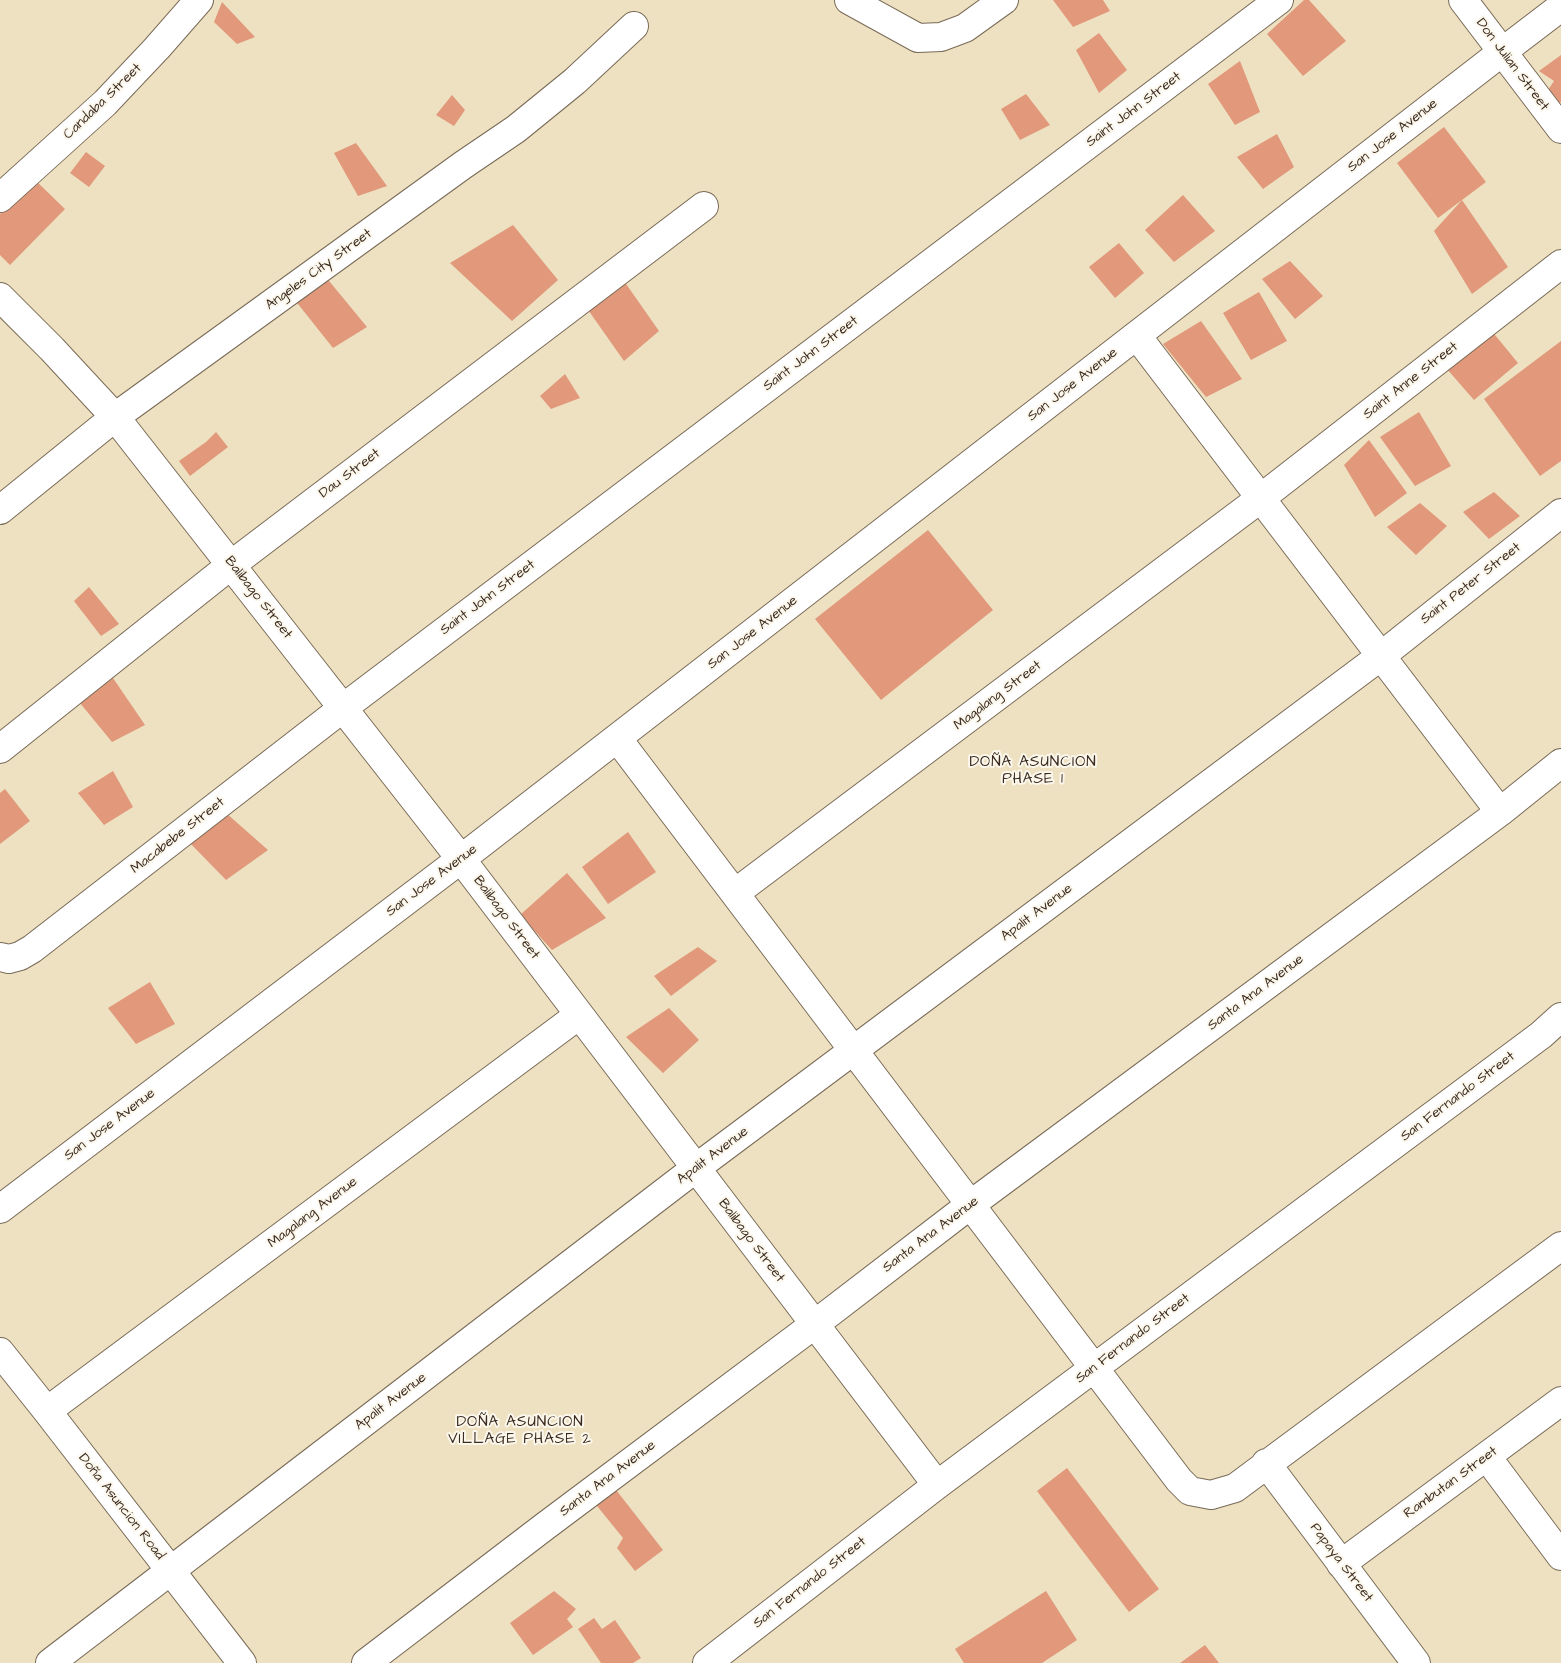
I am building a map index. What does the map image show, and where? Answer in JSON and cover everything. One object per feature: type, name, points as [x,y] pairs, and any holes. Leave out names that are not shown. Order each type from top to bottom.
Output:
[{"type":"street","name":"Candaba Street","points":[[0,198],[105,103],[199,0]]},
{"type":"street","points":[[849,0],[918,38],[941,37],[965,28],[1004,0]]},
{"type":"street","name":"Saint John Street","points":[[343,708],[1279,0]]},
{"type":"street","name":"Don Julian Street","points":[[1463,0],[1561,129]]},
{"type":"street","name":"San Jose Avenue","points":[[0,1209],[461,859],[1561,7]]},
{"type":"street","name":"Angeles City Street","points":[[0,510],[115,417],[463,165],[516,129],[575,81],[634,26]]},
{"type":"street","name":"Dau Street","points":[[0,749],[231,564],[704,206]]},
{"type":"street","name":"Saint Anne Street","points":[[1260,498],[1561,264]]},
{"type":"street","name":"Balibago Street","points":[[0,297],[52,349],[115,417],[231,564],[461,859],[936,1485]]},
{"type":"street","points":[[1137,336],[1500,812]]},
{"type":"street","name":"Magalang Street","points":[[735,893],[1260,498]]},
{"type":"street","name":"Saint Peter Street","points":[[1381,656],[1561,513]]},
{"type":"street","name":"Apalit Avenue","points":[[50,1663],[696,1168],[1381,656]]},
{"type":"street","name":"Macabebe Street","points":[[4,958],[20,956],[32,949],[343,708]]},
{"type":"street","points":[[617,738],[1179,1480],[1190,1491],[1211,1495],[1235,1488],[1266,1463],[1561,1246]]},
{"type":"street","name":"Santa Ana Avenue","points":[[366,1663],[970,1205],[1500,812],[1561,763]]},
{"type":"street","name":"Magalang Avenue","points":[[47,1411],[579,1015]]},
{"type":"street","name":"San Fernando Street","points":[[707,1663],[936,1485],[1541,1036],[1561,1017]]},
{"type":"street","name":"Doña Asuncion Road","points":[[0,1352],[242,1663]]},
{"type":"street","name":"Rambutan Street","points":[[1341,1564],[1561,1401]]},
{"type":"street","points":[[1486,1457],[1561,1556]]},
{"type":"street","name":"Papaya Street","points":[[1266,1463],[1416,1663]]},
{"type":"building","points":[[1053,0],[1103,0],[1110,11],[1073,27]]},
{"type":"building","points":[[1304,0],[1309,0],[1346,41],[1303,76],[1267,34]]},
{"type":"building","points":[[222,2],[255,37],[237,44],[214,22]]},
{"type":"building","points":[[1099,33],[1127,70],[1099,93],[1076,50]]},
{"type":"building","points":[[1561,55],[1561,102],[1558,104],[1548,90],[1554,81],[1539,71]]},
{"type":"building","points":[[1240,61],[1260,112],[1235,125],[1208,84]]},
{"type":"building","points":[[1026,94],[1050,125],[1020,140],[1001,109]]},
{"type":"building","points":[[452,95],[465,110],[454,126],[436,115]]},
{"type":"building","points":[[1444,127],[1486,182],[1438,218],[1397,163]]},
{"type":"building","points":[[1277,134],[1294,167],[1263,189],[1237,157]]},
{"type":"building","points":[[356,143],[387,186],[358,196],[334,153]]},
{"type":"building","points":[[86,152],[105,166],[89,187],[70,173]]},
{"type":"building","points":[[34,179],[65,209],[10,265],[0,255],[0,214]]},
{"type":"building","points":[[1183,195],[1215,231],[1174,262],[1145,230]]},
{"type":"building","points":[[1462,200],[1508,267],[1472,294],[1434,231]]},
{"type":"building","points":[[513,225],[558,280],[512,321],[450,263]]},
{"type":"building","points":[[1119,243],[1144,273],[1115,298],[1089,267]]},
{"type":"building","points":[[1290,261],[1323,296],[1295,319],[1262,279]]},
{"type":"building","points":[[325,276],[367,327],[333,348],[294,299]]},
{"type":"building","points":[[624,281],[659,331],[624,361],[586,307]]},
{"type":"building","points":[[1259,292],[1287,341],[1251,360],[1223,313]]},
{"type":"building","points":[[1201,321],[1242,379],[1206,397],[1163,344]]},
{"type":"building","points":[[1491,330],[1518,363],[1474,400],[1446,368]]},
{"type":"building","points":[[1561,341],[1561,461],[1540,476],[1484,399]]},
{"type":"building","points":[[565,374],[580,398],[551,409],[540,396]]},
{"type":"building","points":[[1419,412],[1451,466],[1415,486],[1380,437]]},
{"type":"building","points":[[216,432],[228,447],[190,476],[179,461],[206,442]]},
{"type":"building","points":[[1369,440],[1407,493],[1375,517],[1344,465]]},
{"type":"building","points":[[1494,492],[1520,516],[1489,539],[1463,512]]},
{"type":"building","points":[[1420,503],[1447,526],[1416,555],[1387,527]]},
{"type":"building","points":[[928,530],[993,610],[881,700],[815,619]]},
{"type":"building","points":[[89,587],[119,624],[101,636],[74,601]]},
{"type":"building","points":[[113,678],[145,725],[112,742],[80,703]]},
{"type":"building","points":[[113,771],[133,807],[104,825],[78,793]]},
{"type":"building","points":[[5,789],[30,821],[0,844],[0,793]]},
{"type":"building","points":[[226,813],[268,850],[226,880],[188,841]]},
{"type":"building","points":[[628,832],[656,872],[608,904],[582,867]]},
{"type":"building","points":[[567,873],[606,918],[552,950],[520,915]]},
{"type":"building","points":[[698,947],[717,961],[671,996],[654,976]]},
{"type":"building","points":[[150,982],[175,1024],[136,1044],[108,1008]]},
{"type":"building","points":[[669,1008],[699,1040],[663,1073],[626,1037]]},
{"type":"building","points":[[1067,1468],[1159,1589],[1129,1612],[1037,1491]]},
{"type":"building","points":[[613,1486],[663,1550],[635,1571],[617,1548],[623,1538],[593,1501]]},
{"type":"building","points":[[554,1591],[576,1609],[567,1619],[573,1627],[533,1655],[510,1623]]},
{"type":"building","points":[[1046,1591],[1077,1640],[1042,1663],[964,1663],[955,1649]]},
{"type":"building","points":[[594,1618],[602,1629],[615,1620],[641,1658],[633,1663],[601,1663],[578,1629]]},
{"type":"building","points":[[1205,1645],[1219,1663],[1180,1663]]},
{"type":"district","name":"DOÑA ASUNCION PHASE 1","points":[[1033,772]]},
{"type":"district","name":"DOÑA ASUNCION VILLAGE PHASE 2","points":[[520,1432]]}]
